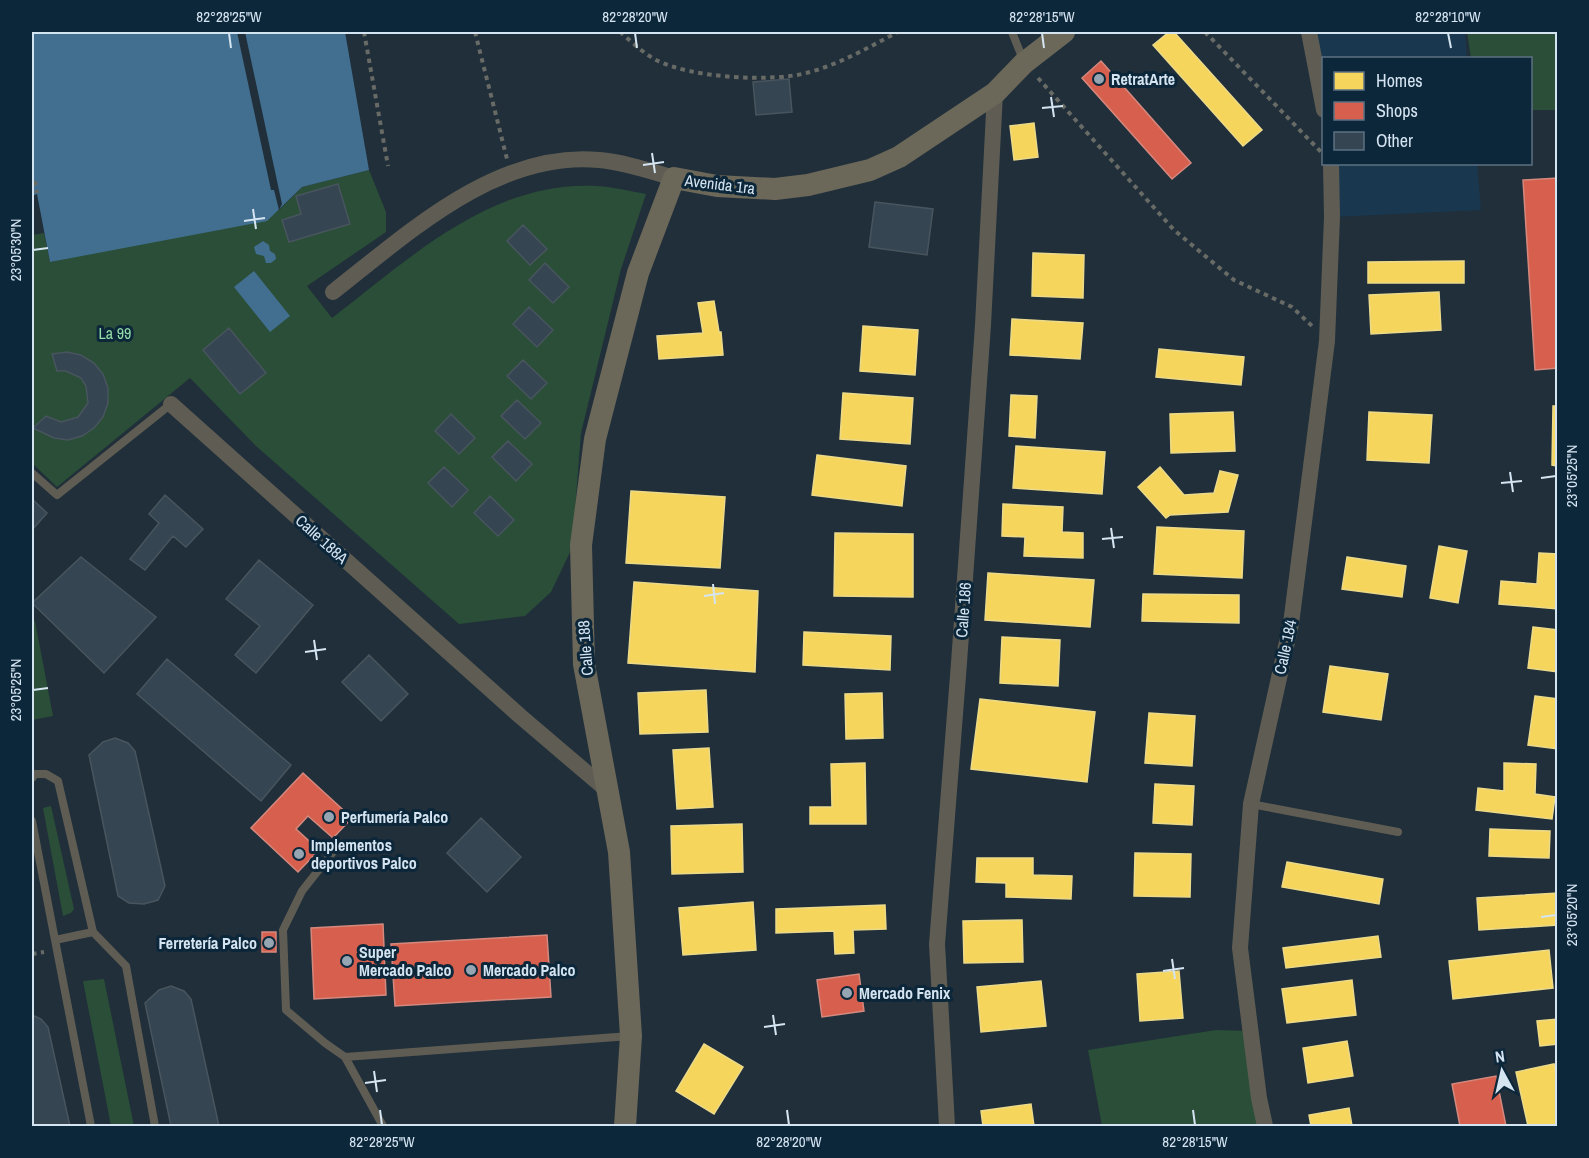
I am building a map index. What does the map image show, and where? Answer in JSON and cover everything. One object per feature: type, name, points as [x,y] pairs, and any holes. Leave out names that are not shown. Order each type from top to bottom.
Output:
[{"type":"street","name":"Avenida 1ra","points":[[333,291],[435,213],[499,178],[532,166],[566,161],[598,160],[717,186],[775,189],[839,179],[870,170],[899,157],[995,93],[1024,63],[1064,32]]},
{"type":"street","points":[[1309,32],[1322,104]]},
{"type":"street","name":"Calle 186","points":[[947,1126],[937,944],[982,349],[995,93]]},
{"type":"street","name":"Calle 184","points":[[1265,1126],[1259,1098],[1240,948],[1251,804],[1291,624],[1327,341],[1332,217],[1331,165]]},
{"type":"street","name":"Calle 188","points":[[625,1126],[631,1036],[619,852],[584,664],[581,545],[595,439],[638,273],[674,178]]},
{"type":"street","name":"Calle 188A","points":[[171,405],[608,791]]},
{"type":"lane","points":[[1012,32],[1024,63]]},
{"type":"lane","name":"Calle 188A","points":[[32,473],[57,495],[171,405]]},
{"type":"lane","points":[[32,778],[35,774],[45,774],[58,781],[93,932],[126,966],[155,1126]]},
{"type":"lane","points":[[1251,804],[1398,832]]},
{"type":"lane","points":[[32,821],[91,1126]]},
{"type":"lane","points":[[343,847],[340,843],[302,891],[283,930],[286,1011],[345,1057],[383,1126]]},
{"type":"lane","points":[[55,939],[93,932]]},
{"type":"lane","points":[[345,1057],[631,1036]]},
{"type":"path","points":[[364,32],[388,166]]},
{"type":"path","points":[[475,32],[510,174]]},
{"type":"path","points":[[620,32],[657,60],[719,76],[759,78],[808,73],[847,59],[898,32]]},
{"type":"path","points":[[1205,32],[1322,154]]},
{"type":"path","points":[[1024,63],[1174,230],[1234,280],[1292,307],[1327,341]]},
{"type":"path","points":[[35,181],[37,193]]},
{"type":"shaded area","points":[[32,32],[345,32],[369,170],[302,187],[267,221],[50,262],[37,194],[32,196]]},
{"type":"shaded area","points":[[1309,32],[1465,32],[1467,57],[1322,57],[1322,106]]},
{"type":"shaded area","points":[[1328,165],[1477,165],[1481,210],[1332,217]]},
{"type":"shaded area","points":[[263,241],[275,254],[276,259],[271,263],[266,263],[264,256],[256,254],[254,247]]},
{"type":"shaded area","points":[[254,271],[290,316],[270,332],[234,287]]},
{"type":"green space","points":[[1467,32],[1557,32],[1557,110],[1532,110],[1532,57],[1471,57]]},
{"type":"green space","name":"La 99","points":[[369,170],[386,212],[386,232],[307,286],[332,318],[422,248],[454,227],[488,209],[522,196],[559,187],[597,186],[646,194],[621,269],[581,433],[572,548],[551,592],[525,616],[459,624],[256,446],[190,378],[57,487],[32,463],[32,235],[44,233],[50,262],[279,210],[302,187]]},
{"type":"green space","points":[[32,621],[35,621],[53,716],[32,720]]},
{"type":"green space","points":[[51,806],[74,909],[63,916],[43,808]]},
{"type":"green space","points":[[104,979],[134,1126],[111,1126],[83,981]]},
{"type":"green space","points":[[1216,1030],[1251,1031],[1265,1126],[1102,1126],[1088,1050]]},
{"type":"pier","points":[[237,32],[245,32],[282,204],[279,210],[274,190],[271,190]]},
{"type":"building: Homes","points":[[1169,32],[1174,32],[1262,130],[1243,146],[1153,45]]},
{"type":"building: Homes","points":[[1034,123],[1038,157],[1014,160],[1010,126]]},
{"type":"building: Homes","points":[[1033,253],[1084,255],[1083,298],[1032,296]]},
{"type":"building: Homes","points":[[1464,261],[1464,283],[1368,283],[1368,262]]},
{"type":"building: Homes","points":[[1439,292],[1441,330],[1371,334],[1369,295]]},
{"type":"building: Homes","points":[[714,301],[719,332],[721,332],[723,355],[659,359],[657,336],[703,333],[698,303]]},
{"type":"building: Homes","points":[[1012,319],[1083,323],[1080,359],[1010,355]]},
{"type":"building: Homes","points":[[863,326],[918,330],[915,375],[860,371]]},
{"type":"building: Homes","points":[[1159,349],[1244,357],[1241,385],[1156,377]]},
{"type":"building: Homes","points":[[843,393],[913,398],[910,444],[840,439]]},
{"type":"building: Homes","points":[[1011,395],[1037,396],[1035,438],[1009,436]]},
{"type":"building: Homes","points":[[1553,406],[1558,406],[1558,466],[1552,465]]},
{"type":"building: Homes","points":[[1233,412],[1235,451],[1171,453],[1170,414]]},
{"type":"building: Homes","points":[[1369,412],[1432,415],[1429,463],[1367,460]]},
{"type":"building: Homes","points":[[1016,446],[1105,452],[1102,494],[1013,488]]},
{"type":"building: Homes","points":[[817,455],[906,466],[902,506],[812,495]]},
{"type":"building: Homes","points":[[1160,467],[1184,495],[1214,493],[1220,471],[1238,475],[1228,512],[1170,515],[1166,518],[1138,487]]},
{"type":"building: Homes","points":[[631,491],[725,497],[720,568],[626,563]]},
{"type":"building: Homes","points":[[1003,504],[1063,507],[1062,532],[1083,533],[1083,558],[1024,556],[1025,537],[1002,536]]},
{"type":"building: Homes","points":[[1157,527],[1244,531],[1242,578],[1154,574]]},
{"type":"building: Homes","points":[[835,533],[913,534],[913,597],[834,596]]},
{"type":"building: Homes","points":[[1439,546],[1467,551],[1458,603],[1430,598]]},
{"type":"building: Homes","points":[[1539,553],[1558,554],[1558,609],[1499,604],[1501,581],[1537,584]]},
{"type":"building: Homes","points":[[1347,557],[1406,566],[1402,597],[1342,589]]},
{"type":"building: Homes","points":[[988,573],[1094,580],[1090,627],[985,620]]},
{"type":"building: Homes","points":[[634,582],[758,591],[755,672],[628,663]]},
{"type":"building: Homes","points":[[1143,594],[1239,595],[1239,623],[1142,621]]},
{"type":"building: Homes","points":[[1533,627],[1558,630],[1558,672],[1528,668]]},
{"type":"building: Homes","points":[[804,632],[891,636],[890,670],[803,665]]},
{"type":"building: Homes","points":[[1002,637],[1060,640],[1058,686],[1000,683]]},
{"type":"building: Homes","points":[[1330,666],[1388,674],[1381,720],[1323,712]]},
{"type":"building: Homes","points":[[706,690],[708,732],[640,734],[638,693]]},
{"type":"building: Homes","points":[[882,693],[883,738],[846,739],[845,694]]},
{"type":"building: Homes","points":[[1535,696],[1558,699],[1558,749],[1528,745]]},
{"type":"building: Homes","points":[[980,699],[1095,712],[1087,782],[971,769]]},
{"type":"building: Homes","points":[[1149,713],[1195,716],[1192,766],[1145,763]]},
{"type":"building: Homes","points":[[709,748],[713,807],[677,809],[673,750]]},
{"type":"building: Homes","points":[[865,763],[866,824],[810,824],[810,807],[832,807],[831,764]]},
{"type":"building: Homes","points":[[1504,763],[1536,764],[1535,794],[1555,797],[1552,819],[1476,810],[1478,788],[1504,791]]},
{"type":"building: Homes","points":[[1155,784],[1194,786],[1192,825],[1153,823]]},
{"type":"building: Homes","points":[[742,824],[743,872],[672,874],[671,826]]},
{"type":"building: Homes","points":[[1490,829],[1550,831],[1549,858],[1489,856]]},
{"type":"building: Homes","points":[[1135,853],[1191,854],[1190,897],[1134,896]]},
{"type":"building: Homes","points":[[977,858],[1033,858],[1033,875],[1072,876],[1071,899],[1006,897],[1006,883],[976,882]]},
{"type":"building: Homes","points":[[1287,862],[1383,879],[1379,904],[1282,887]]},
{"type":"building: Homes","points":[[1558,893],[1558,925],[1479,930],[1477,898]]},
{"type":"building: Homes","points":[[753,902],[756,950],[683,955],[679,908]]},
{"type":"building: Homes","points":[[885,905],[886,929],[853,930],[854,953],[835,954],[834,931],[776,933],[776,909]]},
{"type":"building: Homes","points":[[1022,920],[1023,962],[964,963],[963,921]]},
{"type":"building: Homes","points":[[1378,936],[1381,957],[1286,968],[1283,948]]},
{"type":"building: Homes","points":[[1549,950],[1553,988],[1453,999],[1449,961]]},
{"type":"building: Homes","points":[[1179,971],[1183,1018],[1140,1021],[1137,974]]},
{"type":"building: Homes","points":[[1352,980],[1356,1015],[1287,1023],[1282,989]]},
{"type":"building: Homes","points":[[1041,981],[1046,1026],[981,1032],[977,987]]},
{"type":"building: Homes","points":[[1558,1019],[1558,1044],[1540,1046],[1537,1021]]},
{"type":"building: Homes","points":[[1347,1041],[1353,1076],[1308,1083],[1303,1048]]},
{"type":"building: Homes","points":[[704,1044],[743,1067],[714,1114],[676,1091]]},
{"type":"building: Homes","points":[[1554,1064],[1558,1081],[1558,1126],[1528,1126],[1516,1072]]},
{"type":"building: Homes","points":[[1031,1104],[1034,1126],[983,1126],[981,1111]]},
{"type":"building: Homes","points":[[1349,1108],[1352,1126],[1311,1126],[1309,1115]]},
{"type":"building: Shops","points":[[1101,61],[1191,163],[1172,179],[1082,78]]},
{"type":"building: Shops","points":[[1558,178],[1558,368],[1535,370],[1523,180]]},
{"type":"building: Shops","points":[[303,773],[352,818],[333,838],[308,816],[296,829],[319,850],[298,872],[251,828]]},
{"type":"building: Shops","points":[[383,924],[386,995],[314,999],[311,928]]},
{"type":"building: Shops","points":[[262,932],[276,932],[276,952],[262,952]]},
{"type":"building: Shops","name":"Mercado Palco","points":[[547,935],[551,997],[395,1006],[391,944]]},
{"type":"building: Shops","points":[[859,974],[864,1011],[822,1017],[817,980]]},
{"type":"building: Shops","points":[[1496,1076],[1506,1126],[1460,1126],[1452,1084]]},
{"type":"building: Other","points":[[789,79],[792,112],[756,115],[753,82]]},
{"type":"building: Other","points":[[338,184],[350,224],[289,242],[282,220],[301,214],[296,196]]},
{"type":"building: Other","points":[[875,202],[933,209],[927,255],[869,247]]},
{"type":"building: Other","points":[[523,225],[547,249],[530,265],[507,241]]},
{"type":"building: Other","points":[[545,263],[569,287],[553,303],[529,280]]},
{"type":"building: Other","points":[[529,307],[553,330],[537,347],[513,324]]},
{"type":"building: Other","points":[[229,328],[266,373],[240,394],[203,350]]},
{"type":"building: Other","points":[[67,352],[81,355],[94,363],[103,374],[108,388],[108,403],[103,417],[94,428],[82,436],[68,440],[54,438],[33,428],[46,416],[61,422],[78,417],[88,403],[86,386],[81,378],[66,371],[57,371],[52,354]]},
{"type":"building: Other","points":[[523,360],[547,383],[531,399],[507,376]]},
{"type":"building: Other","points":[[517,400],[541,423],[525,439],[501,416]]},
{"type":"building: Other","points":[[451,414],[475,438],[459,454],[435,431]]},
{"type":"building: Other","points":[[508,441],[532,464],[516,481],[492,457]]},
{"type":"building: Other","points":[[444,467],[468,490],[452,507],[428,483]]},
{"type":"building: Other","points":[[165,495],[203,529],[186,547],[173,536],[145,570],[130,559],[159,523],[149,514]]},
{"type":"building: Other","points":[[490,496],[514,520],[498,536],[474,513]]},
{"type":"building: Other","points":[[32,499],[47,513],[32,530]]},
{"type":"building: Other","points":[[81,557],[156,617],[104,673],[32,603]]},
{"type":"building: Other","points":[[259,560],[313,605],[256,673],[235,655],[260,626],[226,599]]},
{"type":"building: Other","points":[[369,655],[408,694],[381,721],[342,682]]},
{"type":"building: Other","points":[[167,659],[291,765],[261,801],[137,694]]},
{"type":"building: Other","points":[[115,738],[128,743],[135,751],[165,886],[158,900],[144,904],[129,903],[118,896],[89,755],[103,742]]},
{"type":"building: Other","points":[[481,818],[521,857],[487,892],[447,853]]},
{"type":"building: Other","points":[[171,986],[184,991],[191,999],[219,1126],[171,1126],[145,1003],[159,990]]},
{"type":"building: Other","points":[[32,1015],[41,1019],[48,1027],[70,1126],[32,1126]]},
{"type":"place","name":"RetratArte","points":[[1099,79]]},
{"type":"place","name":"Perfumería Palco","points":[[329,817]]},
{"type":"place","name":"Implementos deportivos Palco","points":[[299,854]]},
{"type":"place","name":"Ferretería Palco","points":[[269,943]]},
{"type":"place","name":"Super Mercado Palco","points":[[347,961]]},
{"type":"place","name":"Mercado Palco","points":[[471,970]]},
{"type":"place","name":"Mercado Fenix","points":[[847,993]]}]
